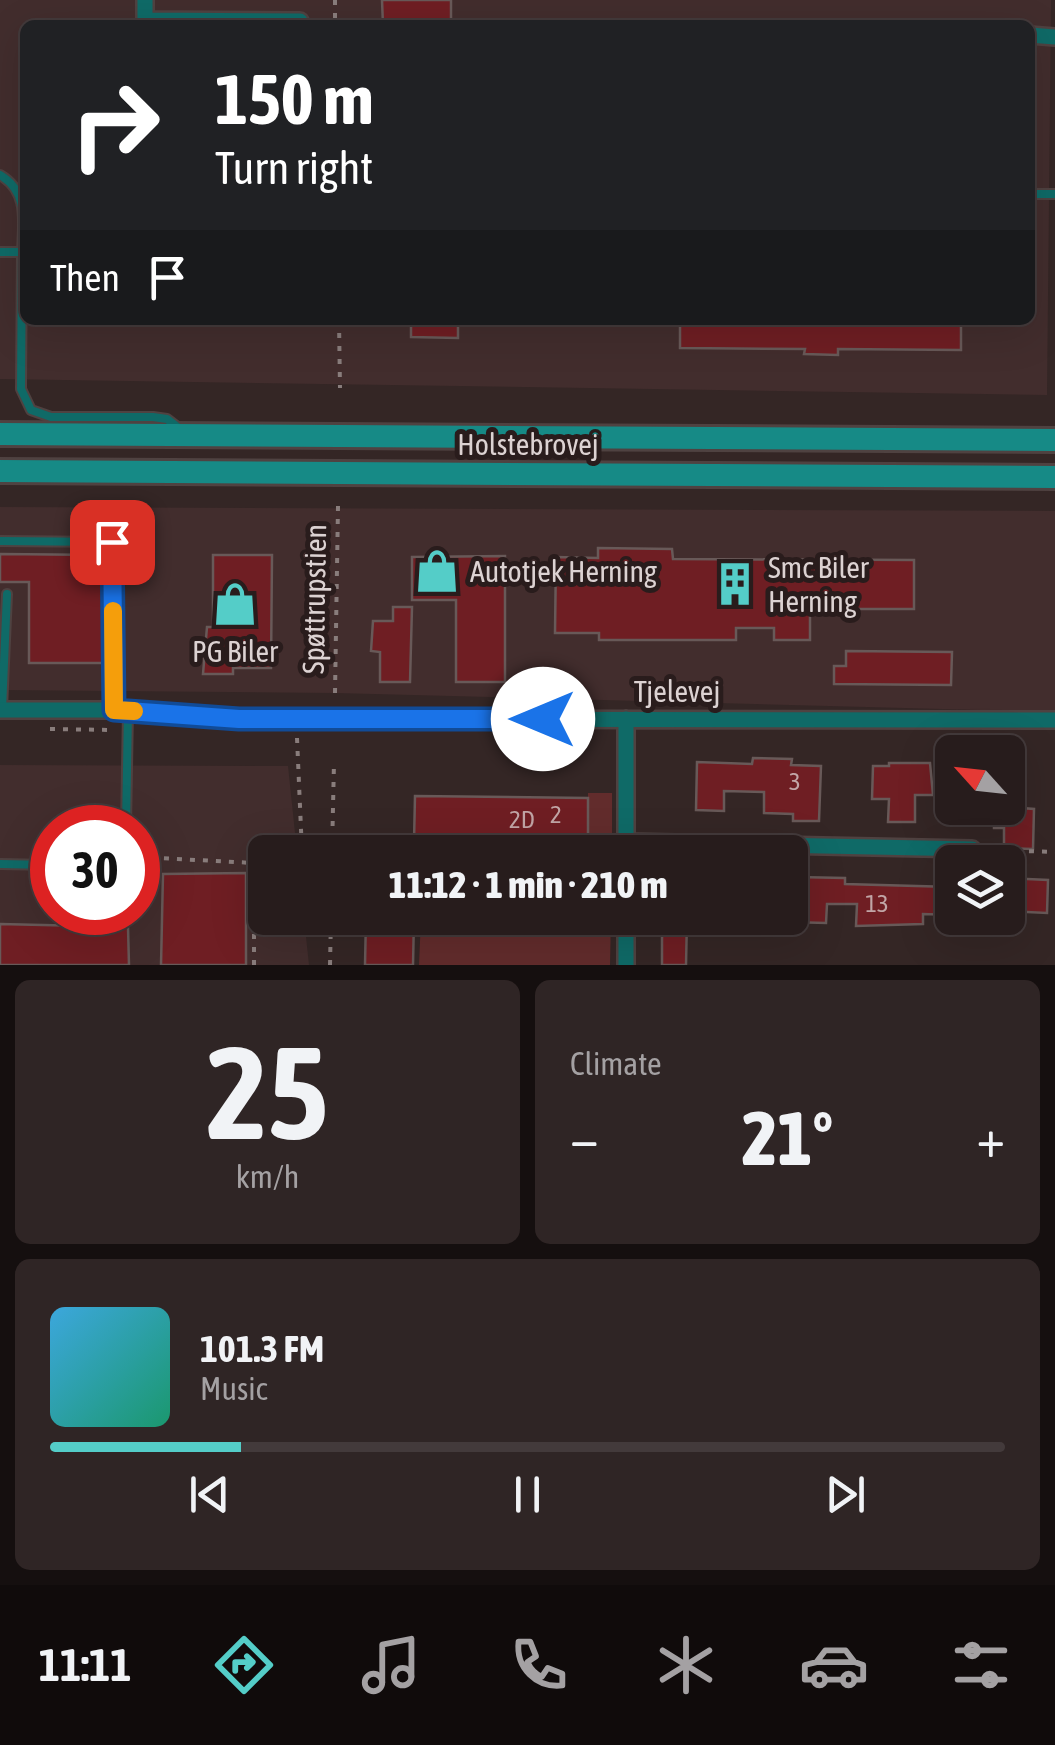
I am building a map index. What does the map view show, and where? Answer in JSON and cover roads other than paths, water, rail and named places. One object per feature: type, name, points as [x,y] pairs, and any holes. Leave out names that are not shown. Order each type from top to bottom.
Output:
[{"type":"main road","name":"Holstebrovej","points":[[0,434],[1055,440]]},
{"type":"main road","name":"Holstebrovej","points":[[0,471],[1055,477]]},
{"type":"street","name":"Tjelevej","points":[[1,710],[121,710],[239,719],[1055,720]]},
{"type":"street","points":[[626,719],[626,835]]},
{"type":"street","points":[[808,848],[935,849]]},
{"type":"street","points":[[626,935],[626,965]]},
{"type":"lane","points":[[0,175],[17,186],[20,196]]},
{"type":"lane","points":[[21,325],[20,389],[31,410],[51,417],[167,420],[188,435]]},
{"type":"lane","points":[[0,541],[112,542],[125,805]]},
{"type":"lane","points":[[1,710],[7,594]]},
{"type":"lane","points":[[0,864],[30,864]]},
{"type":"place","name":"Autotjek Herning","points":[[437,571]]},
{"type":"place","name":"Smc Biler Herning","points":[[735,584]]},
{"type":"place","name":"PG Biler","points":[[235,604]]}]
